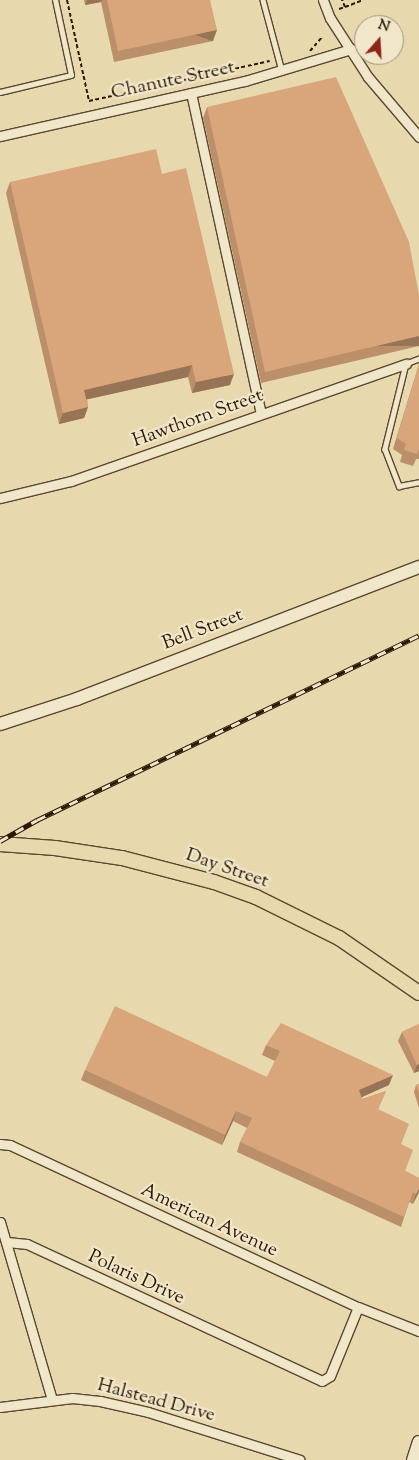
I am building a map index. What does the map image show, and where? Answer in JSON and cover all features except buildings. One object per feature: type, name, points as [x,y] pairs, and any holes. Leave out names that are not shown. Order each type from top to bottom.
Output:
[{"type":"main road","name":"Bell Street","points":[[0,724],[77,699],[419,567]]},
{"type":"main road","name":"Day Street","points":[[0,844],[55,848],[169,869],[256,897],[339,938],[419,993]]},
{"type":"main road","points":[[413,1460],[419,1442]]},
{"type":"street","points":[[323,0],[368,77],[419,138]]},
{"type":"street","name":"Chanute Street","points":[[0,136],[282,72],[351,49]]},
{"type":"street","points":[[191,93],[261,413]]},
{"type":"street","name":"Hawthorn Street","points":[[0,498],[71,481],[261,413],[406,364]]},
{"type":"street","name":"American Avenue","points":[[0,1144],[47,1163],[358,1307],[419,1331]]},
{"type":"street","points":[[0,1222],[52,1400]]},
{"type":"street","name":"Polaris Drive","points":[[7,1242],[27,1244],[322,1381],[330,1376],[358,1307]]},
{"type":"street","name":"Halstead Drive","points":[[0,1406],[72,1398],[126,1406],[300,1460]]},
{"type":"lane","points":[[0,92],[71,75],[55,0]]},
{"type":"lane","points":[[262,0],[282,72]]},
{"type":"lane","points":[[419,360],[406,364],[385,448],[399,486],[419,482]]},
{"type":"path","points":[[67,0],[89,101],[279,60]]},
{"type":"path","points":[[342,0],[345,7]]},
{"type":"path","points":[[339,9],[363,0]]},
{"type":"path","points":[[308,54],[322,37]]},
{"type":"railway","points":[[0,841],[37,820],[419,635]]}]
